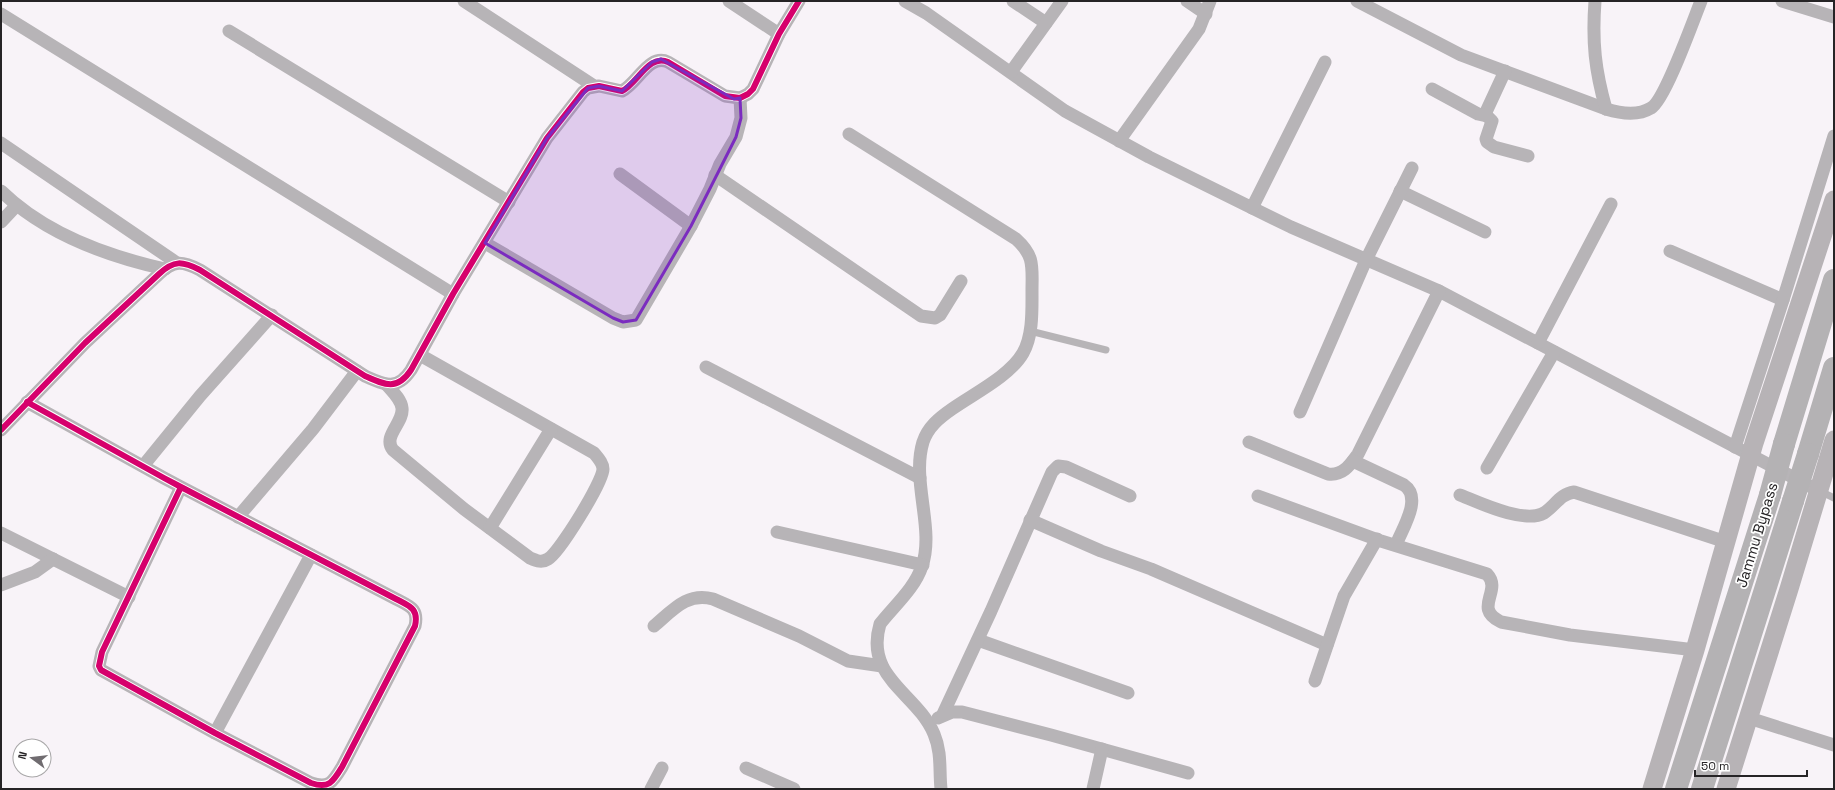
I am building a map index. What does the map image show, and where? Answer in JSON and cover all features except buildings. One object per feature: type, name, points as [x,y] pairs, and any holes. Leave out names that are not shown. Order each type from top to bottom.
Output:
[{"type":"highway","name":"Jammu Bypass","points":[[1676,789],[1770,495],[1834,280]]},
{"type":"highway","name":"Jammu Bypass","points":[[1702,789],[1834,368]]},
{"type":"street","points":[[464,1],[594,86],[622,91],[630,86],[652,62],[661,60],[668,62],[730,98],[740,98],[748,94],[753,89],[779,34],[799,1]]},
{"type":"street","points":[[729,1],[779,34]]},
{"type":"street","points":[[905,1],[926,13],[1065,111],[1119,141],[1252,208],[1366,260],[1439,291],[1826,495]]},
{"type":"street","points":[[1013,1],[1046,23]]},
{"type":"street","points":[[1011,72],[1062,1]]},
{"type":"street","points":[[1187,1],[1206,14]]},
{"type":"street","points":[[1119,141],[1198,29],[1206,14],[1210,1]]},
{"type":"street","points":[[1357,1],[1461,55],[1617,112],[1634,112],[1651,108],[1657,103],[1663,94],[1701,1]]},
{"type":"street","points":[[1595,1],[1593,34],[1594,58],[1606,109]]},
{"type":"street","points":[[1782,1],[1834,17]]},
{"type":"street","points":[[1,14],[453,294]]},
{"type":"street","points":[[229,31],[509,202]]},
{"type":"street","points":[[1252,208],[1325,62]]},
{"type":"street","points":[[1487,116],[1487,109],[1505,71]]},
{"type":"street","points":[[1,143],[177,263],[186,264],[200,270],[357,371],[386,384],[395,384],[402,382],[411,370],[453,294],[547,138],[583,92],[594,86]]},
{"type":"street","points":[[1432,89],[1478,114],[1487,116],[1492,121],[1486,139],[1489,145],[1528,156]]},
{"type":"street","points":[[485,243],[613,318],[623,322],[636,320],[691,226],[739,128],[741,118],[740,98]]},
{"type":"street","points":[[850,134],[948,195],[1023,246],[1032,262],[1032,310],[1030,331],[1023,353],[1002,375],[950,410],[933,424],[923,443],[920,456],[920,478],[926,549],[923,565],[912,586],[880,624],[876,639],[876,649],[882,666],[902,694],[929,725],[939,749],[941,789]]},
{"type":"street","points":[[1652,789],[1695,650],[1726,542],[1743,451],[1783,300],[1834,136]]},
{"type":"street","points":[[1300,412],[1366,260],[1412,168]]},
{"type":"street","points":[[620,174],[691,226]]},
{"type":"street","points":[[715,175],[921,316],[935,318],[940,315],[961,281]]},
{"type":"street","points":[[1,191],[16,206],[48,226],[86,245],[140,263],[165,268]]},
{"type":"street","points":[[1400,191],[1485,232]]},
{"type":"street","points":[[1743,451],[1834,200]]},
{"type":"street","points":[[1538,344],[1611,204]]},
{"type":"street","points":[[1,222],[16,206]]},
{"type":"street","points":[[1670,251],[1783,300]]},
{"type":"street","points":[[1,430],[85,343],[165,268],[177,263]]},
{"type":"street","points":[[1249,442],[1328,474],[1334,475],[1342,472],[1358,454],[1439,291]]},
{"type":"street","points":[[143,466],[200,396],[272,315]]},
{"type":"street","points":[[1487,468],[1554,352]]},
{"type":"street","points":[[386,384],[399,400],[402,408],[398,423],[390,438],[391,446],[464,509],[530,558],[540,562],[548,559],[559,549],[589,501],[601,477],[603,469],[600,461],[594,454],[420,355]]},
{"type":"street","points":[[706,367],[920,478]]},
{"type":"street","points":[[238,517],[313,429],[357,371]]},
{"type":"street","points":[[27,402],[181,487],[411,608],[415,612],[417,618],[415,626],[342,767],[332,782],[318,786],[214,733],[101,670],[99,666],[102,652],[181,487]]},
{"type":"street","points":[[490,528],[550,429]]},
{"type":"street","points":[[1726,789],[1826,495],[1834,440]]},
{"type":"street","points":[[1353,461],[1409,488],[1411,494],[1411,506],[1396,545]]},
{"type":"street","points":[[943,714],[978,640],[1052,472],[1058,466],[1066,467],[1130,496]]},
{"type":"street","points":[[1460,496],[1516,515],[1527,516],[1544,513],[1560,498],[1568,493],[1574,492],[1726,542]]},
{"type":"street","points":[[1258,496],[1377,539],[1487,574],[1491,578],[1492,585],[1488,612],[1493,618],[1501,622],[1570,635],[1695,650]]},
{"type":"street","points":[[1030,520],[1094,548],[1152,569],[1327,646]]},
{"type":"street","points":[[778,532],[923,565]]},
{"type":"street","points":[[1,533],[129,597]]},
{"type":"street","points":[[1315,681],[1344,596],[1377,539]]},
{"type":"street","points":[[214,733],[311,555]]},
{"type":"street","points":[[1,585],[35,572],[53,559]]},
{"type":"street","points":[[654,626],[688,599],[703,596],[799,636],[848,661],[882,666]]},
{"type":"street","points":[[978,640],[1128,693]]},
{"type":"street","points":[[929,725],[943,714],[962,712],[1188,773]]},
{"type":"street","points":[[1749,718],[1834,744]]},
{"type":"street","points":[[1093,789],[1102,749]]},
{"type":"street","points":[[651,789],[662,768]]},
{"type":"street","points":[[746,768],[794,789]]},
{"type":"lane","points":[[1030,331],[1106,350]]},
{"type":"highlighted area","points":[[661,59],[734,99],[740,98],[741,118],[736,137],[691,226],[636,320],[623,322],[613,318],[485,243],[547,138],[588,88],[599,86],[622,91],[652,62]]},
{"type":"cycle path","points":[[1,430],[85,343],[164,269],[178,263],[200,270],[365,376],[385,384],[396,384],[406,377],[411,370],[453,294],[547,138],[583,92],[588,88],[599,86],[622,91],[628,87],[649,65],[661,60],[668,62],[725,96],[740,98],[748,94],[753,89],[779,34],[799,1]]},
{"type":"cycle path","points":[[27,402],[164,478],[412,608],[416,615],[415,626],[342,767],[336,777],[326,785],[311,783],[215,733],[101,670],[99,666],[102,652],[181,487]]}]
